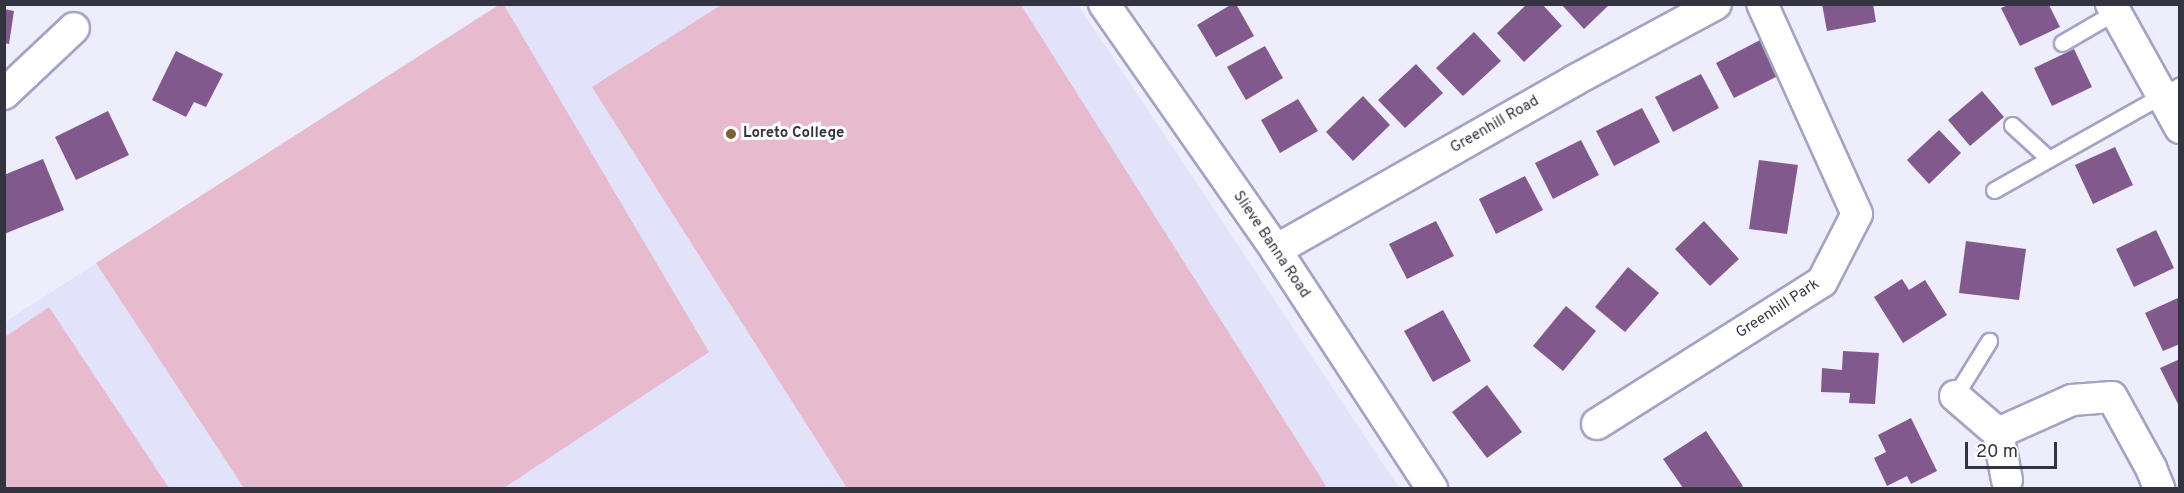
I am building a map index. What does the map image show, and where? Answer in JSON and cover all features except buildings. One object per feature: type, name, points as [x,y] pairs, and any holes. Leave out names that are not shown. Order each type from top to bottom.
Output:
[{"type":"street","name":"Slieve Banna Road","points":[[1104,4],[1276,250],[1432,489]]},
{"type":"street","name":"Greenhill Road","points":[[1276,250],[1575,80],[1716,4]]},
{"type":"street","name":"Greenhill Park","points":[[1597,424],[1822,282],[1857,214],[1762,4]]},
{"type":"street","points":[[2113,8],[2171,90],[2180,128]]},
{"type":"street","points":[[4,94],[74,28]]},
{"type":"street","points":[[1955,396],[1998,433],[2007,480]]},
{"type":"street","points":[[1998,433],[2072,400],[2112,397],[2151,468],[2159,489]]},
{"type":"lane","points":[[2062,43],[2113,8]]},
{"type":"lane","points":[[1994,190],[2171,90]]},
{"type":"lane","points":[[2012,125],[2049,159]]},
{"type":"lane","points":[[1955,396],[1989,341]]},
{"type":"shaded area","name":"Loreto College","points":[[499,4],[1078,5],[1399,488],[5,488],[5,322]]},
{"type":"shaded area","points":[[499,5],[504,5],[709,352],[504,488],[244,488],[96,263]]},
{"type":"shaded area","points":[[721,5],[1021,5],[1326,486],[1322,488],[847,488],[592,87]]},
{"type":"shaded area","points":[[49,307],[169,488],[5,488],[5,337]]},
{"type":"place","name":"Loreto College","points":[[731,134]]}]
